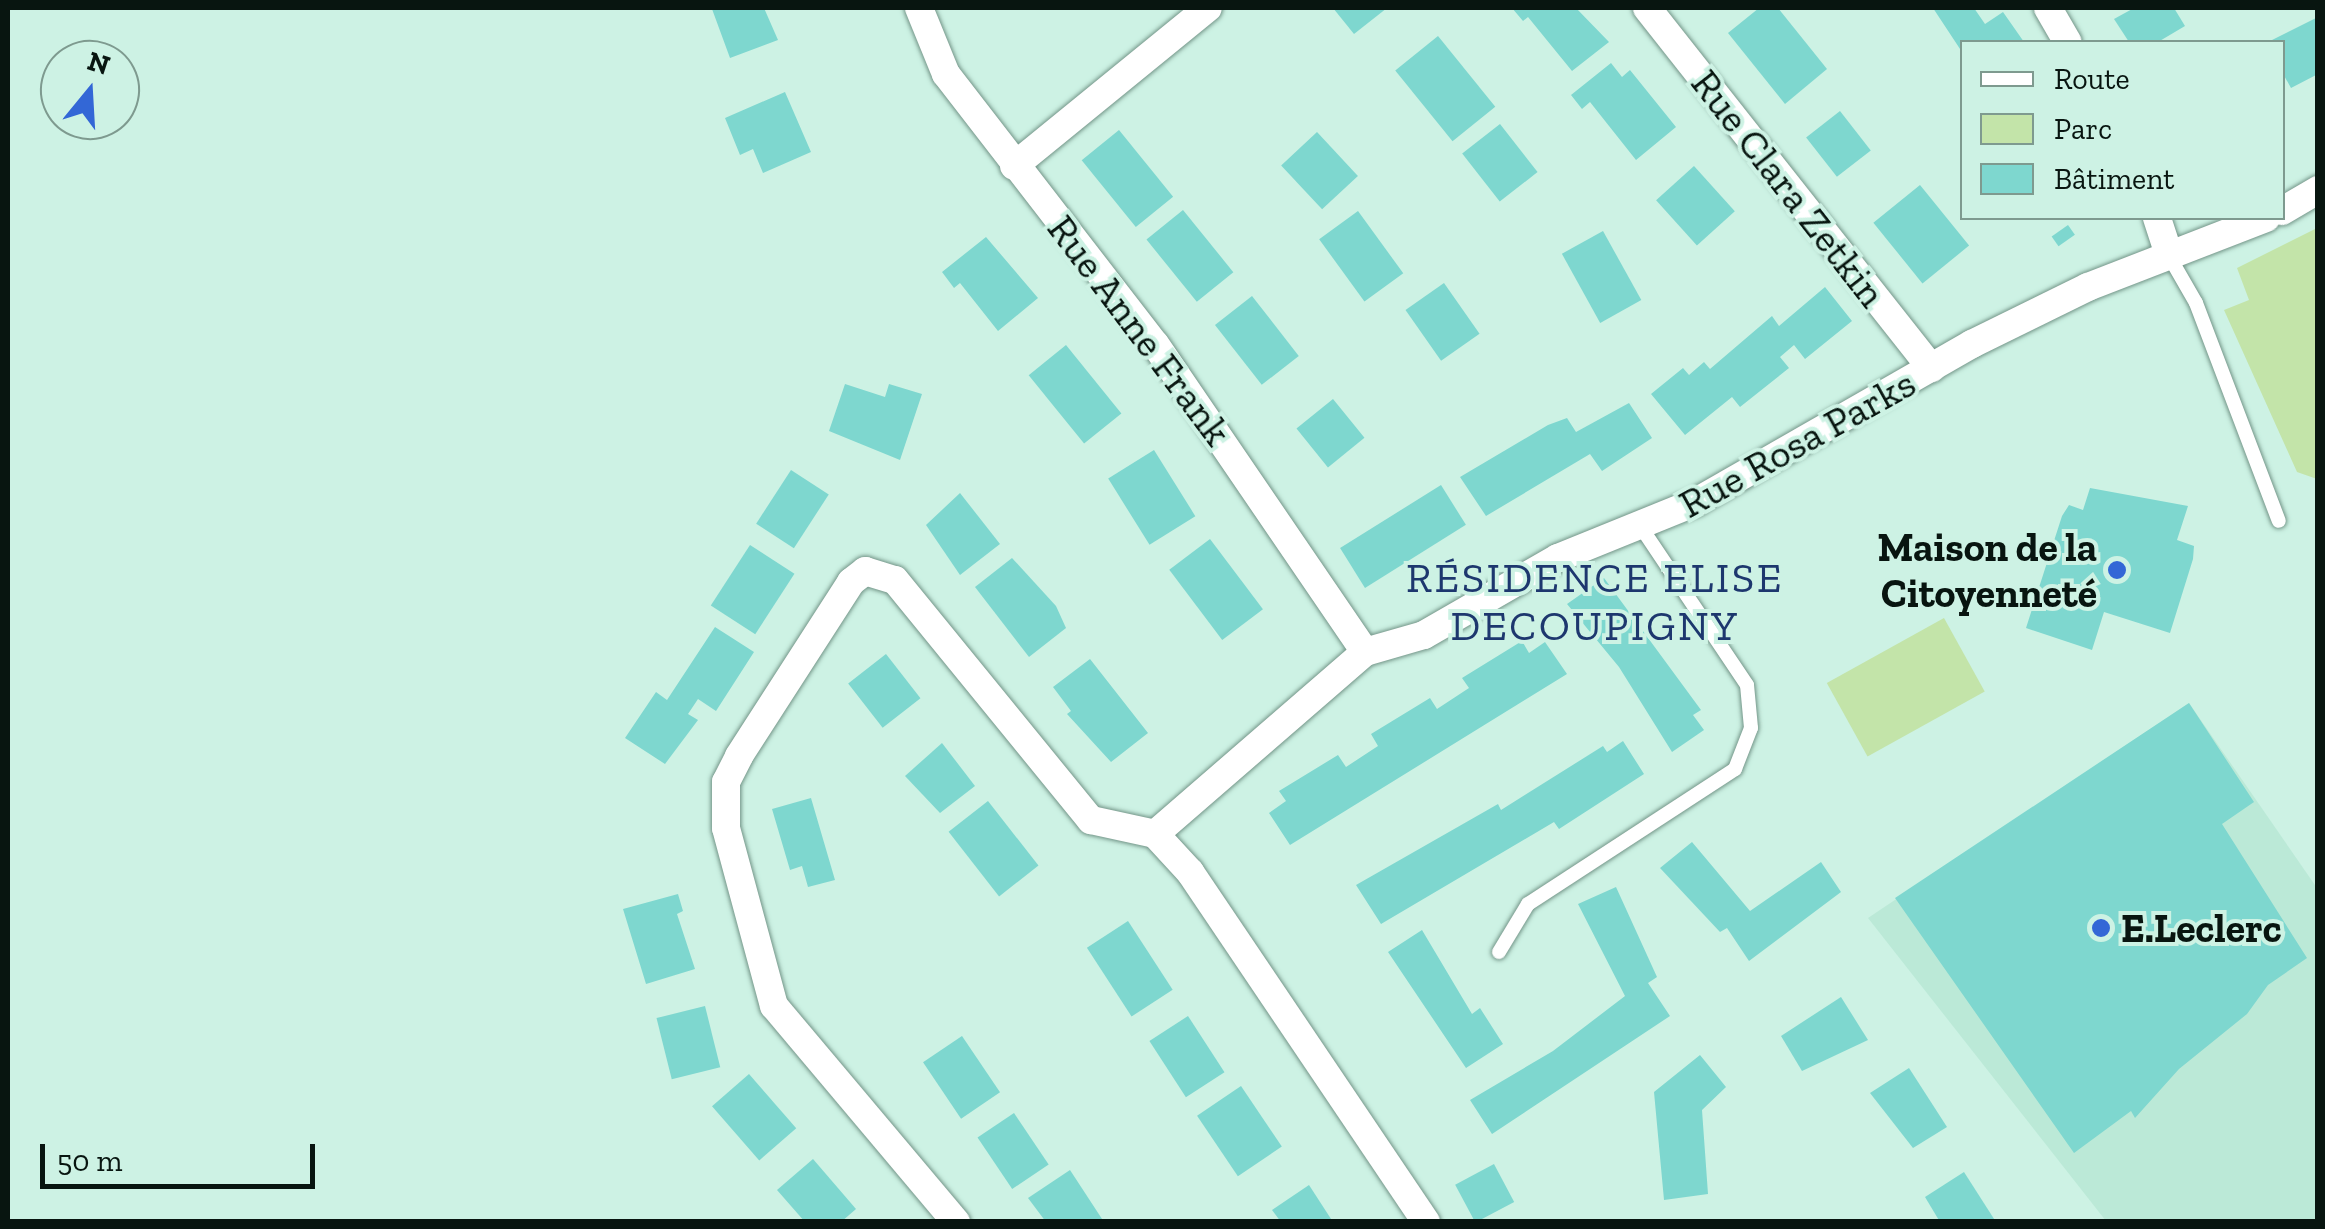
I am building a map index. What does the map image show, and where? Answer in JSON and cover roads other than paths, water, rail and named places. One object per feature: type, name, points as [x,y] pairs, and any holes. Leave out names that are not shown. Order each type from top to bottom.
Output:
[{"type":"street","name":"Rue Anne Frank","points":[[919,8],[946,74],[1155,344],[1365,652]]},
{"type":"street","points":[[1014,166],[1208,8]]},
{"type":"street","name":"Rue Clara Zetkin","points":[[1647,8],[1931,368]]},
{"type":"street","points":[[2048,8],[2067,40]]},
{"type":"street","points":[[2285,209],[2318,190]]},
{"type":"street","points":[[2158,220],[2170,256]]},
{"type":"street","name":"Rue Rosa Parks","points":[[1155,834],[1365,652],[1424,635],[1558,558],[1642,528],[1931,368],[2088,287],[2261,220]]},
{"type":"street","points":[[956,1222],[774,1006],[726,828],[726,782],[739,756],[851,582],[865,571],[895,580],[1091,820],[1155,834],[1190,872],[1426,1222]]},
{"type":"lane","points":[[2170,256],[2196,303],[2279,521]]},
{"type":"lane","points":[[1500,952],[1528,904],[1735,769],[1751,728],[1747,685],[1642,528]]},
{"type":"place","name":"Maison de la Citoyenneté","points":[[2117,570]]},
{"type":"place","name":"E.Leclerc","points":[[2101,928]]},
{"type":"district","name":"RÉSIDENCE ELISE DECOUPIGNY","points":[[1595,602]]}]
